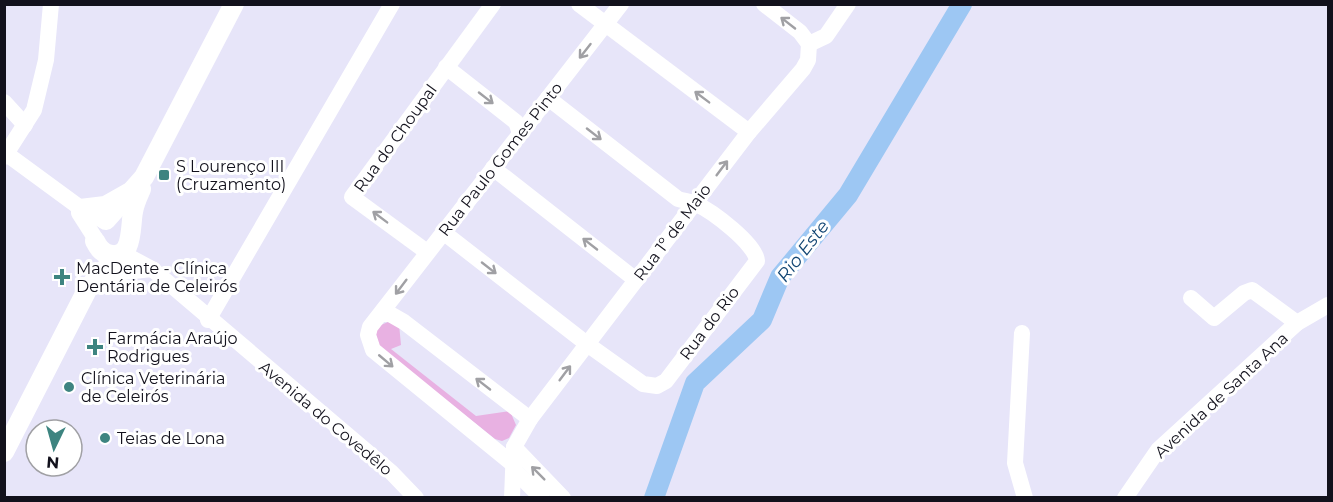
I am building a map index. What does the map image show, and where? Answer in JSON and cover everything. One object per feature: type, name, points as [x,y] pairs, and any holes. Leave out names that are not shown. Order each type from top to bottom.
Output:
[{"type":"main road","points":[[4,452],[88,288],[125,244],[133,208],[144,177],[234,4]]},
{"type":"main road","points":[[88,288],[100,230],[144,177]]},
{"type":"main road","points":[[100,230],[121,221],[125,244]]},
{"type":"main road","points":[[100,230],[102,252],[125,244]]},
{"type":"street","points":[[51,4],[46,60],[34,110],[5,154],[79,207],[114,201],[144,177]]},
{"type":"street","points":[[208,320],[392,4]]},
{"type":"street","name":"Rua do Choupal","points":[[427,252],[352,197],[493,4]]},
{"type":"street","points":[[579,4],[749,132]]},
{"type":"street","name":"Rua Paulo Gomes Pinto","points":[[514,468],[373,350],[368,335],[370,327],[427,252],[621,4]]},
{"type":"street","points":[[764,4],[800,32],[809,44],[826,36],[848,4]]},
{"type":"street","name":"Rua 1º de Maio","points":[[514,447],[530,419],[749,132],[803,69],[808,60],[809,44]]},
{"type":"street","points":[[446,67],[516,122],[520,133]]},
{"type":"street","points":[[548,98],[678,199],[695,203]]},
{"type":"street","points":[[4,102],[25,125]]},
{"type":"street","points":[[493,168],[636,280]]},
{"type":"street","name":"Rua do Rio","points":[[587,344],[643,384],[657,386],[666,381],[757,261],[747,241],[695,203]]},
{"type":"street","points":[[79,207],[79,213],[100,230]]},
{"type":"street","points":[[443,232],[587,344]]},
{"type":"street","name":"Avenida do Covedêlo","points":[[125,244],[208,320],[391,472],[416,498]]},
{"type":"street","points":[[88,288],[124,272],[152,269]]},
{"type":"street","points":[[1191,298],[1214,318],[1244,293],[1252,290],[1297,323]]},
{"type":"street","name":"Avenida de Santa Ana","points":[[1125,498],[1158,450],[1297,323],[1329,305]]},
{"type":"street","points":[[381,314],[390,314],[404,322],[530,419]]},
{"type":"street","points":[[1022,333],[1015,463],[1025,498]]},
{"type":"street","points":[[512,498],[514,447]]},
{"type":"street","points":[[514,447],[563,498]]},
{"type":"street","points":[[514,468],[542,498]]},
{"type":"shaded area","points":[[388,322],[399,324],[401,345],[391,349],[476,416],[510,411],[516,425],[509,438],[502,441],[495,439],[380,348],[375,332],[381,325]]},
{"type":"waterway","name":"Rio Este","points":[[654,498],[695,383],[762,320],[780,277],[848,195],[962,4]]},
{"type":"place","name":"S Lourenço III (Cruzamento)","points":[[164,175]]},
{"type":"place","name":"MacDente - Clínica Dentária de Celeirós","points":[[62,277]]},
{"type":"place","name":"Farmácia Araújo Rodrigues","points":[[95,347]]},
{"type":"place","name":"Clínica Veterinária de Celeirós","points":[[69,387]]},
{"type":"place","name":"Teias de Lona","points":[[105,438]]}]
